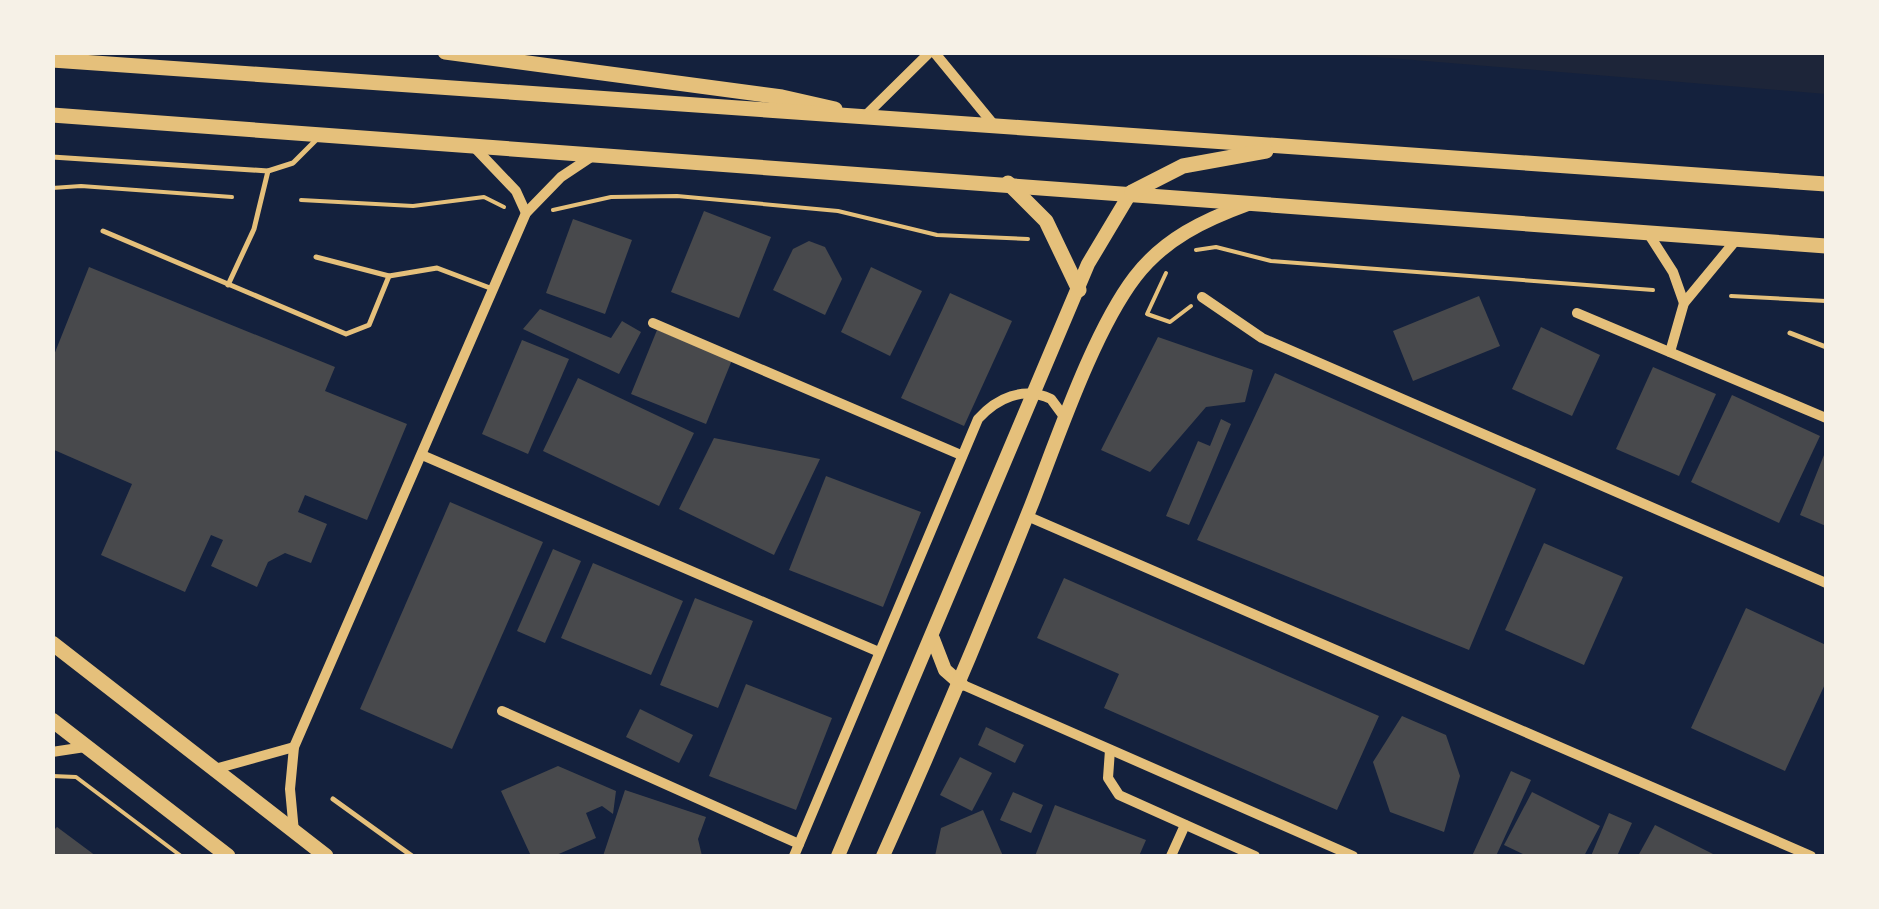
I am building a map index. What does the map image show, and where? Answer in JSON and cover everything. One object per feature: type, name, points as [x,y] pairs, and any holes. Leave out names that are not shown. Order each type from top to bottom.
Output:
[{"type":"main road","points":[[445,52],[782,97],[863,118]]},
{"type":"main road","points":[[52,60],[1826,184]]},
{"type":"main road","points":[[52,115],[599,152],[1826,246]]},
{"type":"main road","points":[[1131,192],[1183,166],[1300,147]]},
{"type":"main road","points":[[1008,183],[1046,222],[1078,290]]},
{"type":"main road","points":[[52,643],[326,856]]},
{"type":"main road","points":[[52,720],[228,856]]},
{"type":"street","points":[[863,118],[932,52],[994,125]]},
{"type":"street","points":[[470,144],[503,174],[526,213]]},
{"type":"street","points":[[294,832],[290,790],[294,747],[526,213],[561,177],[599,152]]},
{"type":"street","points":[[838,856],[1078,290],[1102,237],[1131,192]]},
{"type":"street","points":[[883,856],[961,684],[1066,419],[1136,276],[1181,233],[1254,202]]},
{"type":"street","points":[[1647,233],[1673,272],[1684,303]]},
{"type":"street","points":[[1670,352],[1684,303],[1737,239]]},
{"type":"street","points":[[1202,296],[1262,338],[1826,583]]},
{"type":"street","points":[[1577,313],[1826,418]]},
{"type":"street","points":[[654,323],[961,455]]},
{"type":"street","points":[[794,856],[961,455],[987,410],[1010,396],[1036,393],[1057,404],[1066,419]]},
{"type":"street","points":[[422,454],[879,652]]},
{"type":"street","points":[[1027,516],[1812,856]]},
{"type":"street","points":[[933,638],[945,670],[961,684],[1353,856]]},
{"type":"street","points":[[502,710],[800,844]]},
{"type":"street","points":[[52,752],[86,747]]},
{"type":"street","points":[[215,769],[294,747]]},
{"type":"street","points":[[1110,750],[1108,778],[1119,796],[1230,851],[1256,856]]},
{"type":"street","points":[[1171,856],[1185,826]]},
{"type":"lane","points":[[52,156],[268,172],[293,163],[320,135]]},
{"type":"lane","points":[[228,285],[254,230],[268,172]]},
{"type":"lane","points":[[102,231],[346,334],[369,325],[389,276]]},
{"type":"lane","points":[[316,257],[389,276],[437,268],[493,290]]},
{"type":"lane","points":[[1790,333],[1826,347]]},
{"type":"lane","points":[[334,798],[412,856]]},
{"type":"path","points":[[52,188],[81,186],[232,196]]},
{"type":"path","points":[[539,214],[586,201],[634,196],[695,198],[838,211],[938,235],[1028,238]]},
{"type":"path","points":[[302,200],[413,206],[484,198],[512,212]]},
{"type":"path","points":[[1183,255],[1216,247],[1271,261],[1653,290]]},
{"type":"path","points":[[1168,267],[1147,314],[1170,322],[1202,296]]},
{"type":"path","points":[[1731,296],[1826,302]]},
{"type":"path","points":[[52,776],[76,777],[182,856]]},
{"type":"shaded area","points":[[1329,53],[1826,53],[1826,94]]},
{"type":"building","points":[[704,211],[771,237],[739,318],[671,292]]},
{"type":"building","points":[[573,219],[632,240],[605,314],[546,293]]},
{"type":"building","points":[[809,241],[825,247],[842,279],[825,315],[773,290],[793,249]]},
{"type":"building","points":[[89,267],[335,367],[325,391],[407,424],[367,520],[305,495],[298,512],[327,524],[311,563],[285,553],[268,562],[257,587],[211,566],[223,540],[211,535],[185,592],[101,555],[132,484],[52,449],[52,360]]},
{"type":"building","points":[[871,267],[922,291],[890,356],[841,332]]},
{"type":"building","points":[[950,293],[1012,321],[964,426],[901,398]]},
{"type":"building","points":[[1479,296],[1500,346],[1413,381],[1393,331]]},
{"type":"building","points":[[540,309],[611,338],[622,321],[641,332],[619,374],[523,329]]},
{"type":"building","points":[[1541,327],[1600,355],[1572,416],[1512,389]]},
{"type":"building","points":[[657,330],[732,360],[706,424],[631,394]]},
{"type":"building","points":[[1158,337],[1253,370],[1245,402],[1206,407],[1150,472],[1101,450]]},
{"type":"building","points":[[522,340],[569,359],[528,454],[482,434]]},
{"type":"building","points":[[1653,367],[1716,394],[1679,476],[1616,449]]},
{"type":"building","points":[[1275,373],[1536,489],[1469,650],[1197,540]]},
{"type":"building","points":[[578,378],[694,433],[659,506],[543,451]]},
{"type":"building","points":[[1732,395],[1820,436],[1779,523],[1691,482]]},
{"type":"building","points":[[1221,419],[1231,424],[1189,525],[1166,516],[1198,441],[1210,446]]},
{"type":"building","points":[[714,438],[820,459],[774,555],[679,509]]},
{"type":"building","points":[[1826,450],[1826,526],[1800,515]]},
{"type":"building","points":[[826,476],[921,512],[883,607],[789,570]]},
{"type":"building","points":[[450,502],[543,542],[452,749],[360,709]]},
{"type":"building","points":[[1544,543],[1623,577],[1584,665],[1505,630]]},
{"type":"building","points":[[553,549],[581,561],[545,643],[517,631]]},
{"type":"building","points":[[593,563],[683,601],[651,675],[561,638]]},
{"type":"building","points":[[1064,578],[1379,716],[1337,810],[1104,708],[1119,674],[1037,638]]},
{"type":"building","points":[[695,598],[753,621],[718,708],[660,685]]},
{"type":"building","points":[[1746,608],[1826,645],[1826,682],[1785,771],[1691,728]]},
{"type":"building","points":[[746,684],[832,718],[796,810],[709,776]]},
{"type":"building","points":[[640,709],[693,735],[679,763],[626,737]]},
{"type":"building","points":[[1402,716],[1446,735],[1460,776],[1444,832],[1390,812],[1373,762]]},
{"type":"building","points":[[986,727],[1024,745],[1015,763],[978,745]]},
{"type":"building","points":[[960,757],[992,773],[972,811],[940,795]]},
{"type":"building","points":[[558,766],[616,791],[613,814],[602,806],[586,813],[596,838],[554,856],[531,856],[501,791]]},
{"type":"building","points":[[1511,771],[1531,780],[1496,856],[1472,856]]},
{"type":"building","points":[[625,790],[706,817],[698,839],[702,856],[603,856]]},
{"type":"building","points":[[1013,792],[1043,805],[1031,833],[1000,820]]},
{"type":"building","points":[[1532,792],[1600,826],[1584,856],[1527,856],[1504,845]]},
{"type":"building","points":[[1055,805],[1146,840],[1139,856],[1035,856]]},
{"type":"building","points":[[983,810],[1003,856],[935,856],[941,828]]},
{"type":"building","points":[[1609,813],[1632,823],[1617,856],[1591,856]]},
{"type":"building","points":[[1655,825],[1717,856],[1638,856]]},
{"type":"building","points":[[57,827],[96,856],[52,856],[52,832]]}]
